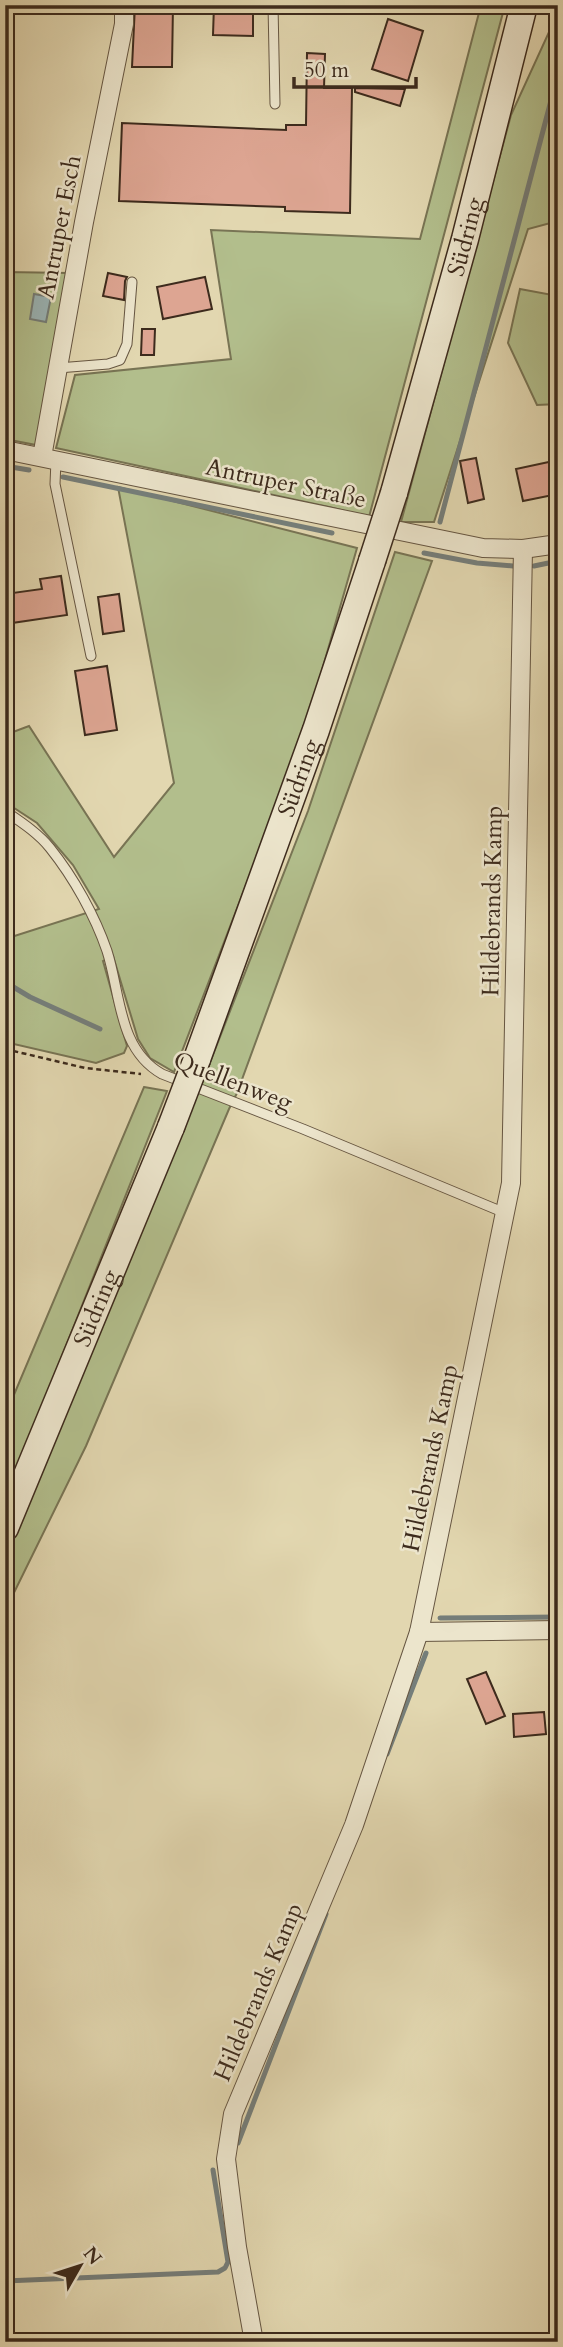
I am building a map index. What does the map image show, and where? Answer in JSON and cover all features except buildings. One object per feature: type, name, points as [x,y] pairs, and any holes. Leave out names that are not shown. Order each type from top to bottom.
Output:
[{"type":"main road","name":"Südring","points":[[5,1528],[171,1127],[316,730],[394,493],[464,239],[524,5]]},
{"type":"main road","points":[[512,53],[546,5]]},
{"type":"street","name":"Antruper Esch","points":[[49,459],[58,368],[124,24],[124,5]]},
{"type":"street","name":"Antruper Straße","points":[[5,450],[483,548],[523,549],[558,544]]},
{"type":"street","name":"Hildebrands Kamp","points":[[254,2342],[237,2247],[226,2159],[233,2114],[354,1825],[419,1632],[511,1183],[523,549]]},
{"type":"street","points":[[419,1632],[558,1630]]},
{"type":"lane","points":[[274,5],[275,104]]},
{"type":"lane","points":[[58,368],[108,364],[120,360],[127,344],[132,282]]},
{"type":"lane","points":[[49,459],[91,656]]},
{"type":"lane","name":"Quellenweg","points":[[5,811],[27,825],[50,847],[71,878],[107,951],[128,1035],[139,1057],[149,1067],[505,1213]]},
{"type":"path","points":[[5,1049],[85,1068],[130,1074],[162,1074]]},
{"type":"green space","points":[[481,5],[505,5],[369,517],[56,448],[75,375],[231,359],[211,230],[420,239]]},
{"type":"green space","points":[[558,22],[558,221],[528,229],[434,522],[401,522],[511,115],[549,32]]},
{"type":"green space","points":[[5,272],[69,273],[36,445],[5,439]]},
{"type":"green space","points":[[520,289],[558,296],[558,404],[537,405],[508,343]]},
{"type":"green space","points":[[118,487],[357,548],[302,740],[174,1072],[150,1058],[138,1039],[113,956],[103,961],[127,1046],[124,1053],[96,1063],[5,1042],[5,939],[99,909],[73,865],[37,823],[5,802],[5,735],[29,726],[114,857],[174,783]]},
{"type":"green space","points":[[395,552],[432,561],[237,1093],[86,1446],[5,1611],[5,1555],[22,1520],[202,1083],[308,811]]},
{"type":"green space","points":[[144,1087],[167,1091],[5,1500],[5,1416]]},
{"type":"water","points":[[34,294],[51,297],[46,322],[30,319]]},
{"type":"waterway","points":[[440,522],[558,74]]},
{"type":"waterway","points":[[5,466],[29,470]]},
{"type":"waterway","points":[[63,477],[332,533]]},
{"type":"waterway","points":[[424,553],[477,563],[513,566]]},
{"type":"waterway","points":[[534,566],[558,561]]},
{"type":"waterway","points":[[5,982],[30,997],[100,1029]]},
{"type":"waterway","points":[[440,1618],[558,1617]]},
{"type":"waterway","points":[[387,1754],[426,1653]]},
{"type":"waterway","points":[[238,2143],[326,1914]]},
{"type":"waterway","points":[[5,2281],[218,2272],[225,2268],[228,2262],[213,2170]]}]
